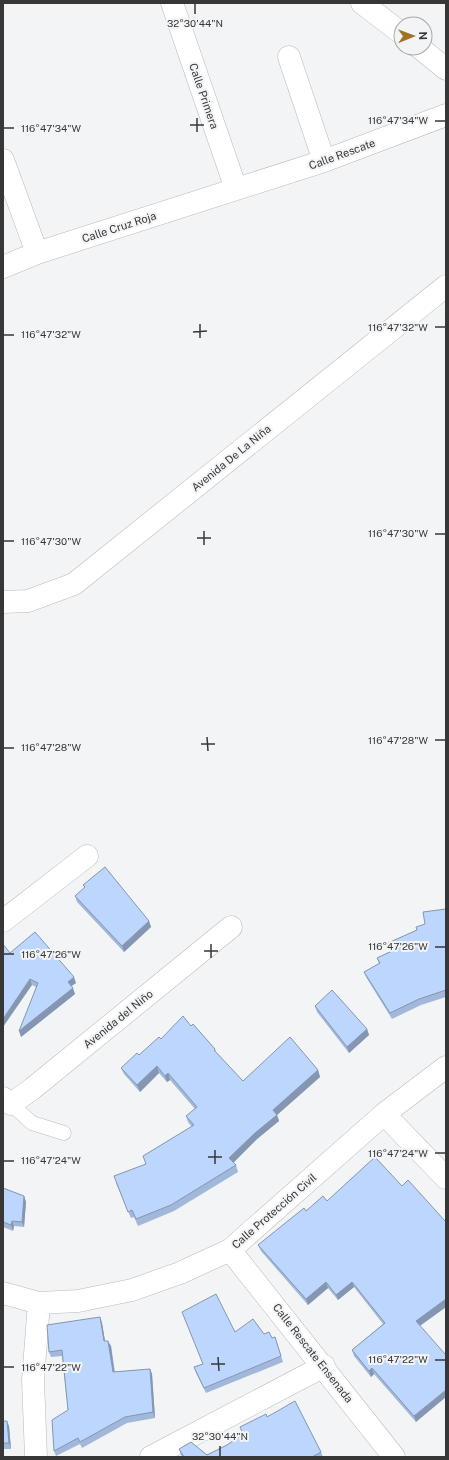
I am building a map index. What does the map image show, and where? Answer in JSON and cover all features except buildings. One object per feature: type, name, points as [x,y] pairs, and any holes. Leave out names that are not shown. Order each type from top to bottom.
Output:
[{"type":"street","name":"Calle Primera","points":[[172,3],[236,189]]},
{"type":"street","points":[[362,3],[393,27]]},
{"type":"street","points":[[430,56],[446,69]]},
{"type":"street","points":[[288,58],[324,161]]},
{"type":"street","name":"Calle Rescate","points":[[236,189],[324,161],[446,116]]},
{"type":"street","points":[[3,160],[37,253]]},
{"type":"street","name":"Calle Cruz Roja","points":[[3,267],[37,253],[236,189]]},
{"type":"street","name":"Avenida De La Niña","points":[[3,602],[28,601],[74,584],[446,286]]},
{"type":"street","points":[[3,921],[87,856]]},
{"type":"street","name":"Avenida del Niño","points":[[7,1101],[32,1089],[231,927]]},
{"type":"street","name":"Calle Protección Civil","points":[[3,1293],[39,1303],[78,1300],[132,1290],[180,1274],[230,1250],[384,1114],[446,1067]]},
{"type":"street","points":[[384,1114],[446,1178]]},
{"type":"street","name":"Calle Rescate Ensenada","points":[[230,1250],[324,1366],[394,1457]]},
{"type":"street","points":[[36,1457],[33,1380],[39,1303]]},
{"type":"street","points":[[151,1457],[324,1366]]},
{"type":"lane","points":[[7,1101],[32,1122],[64,1134]]}]
